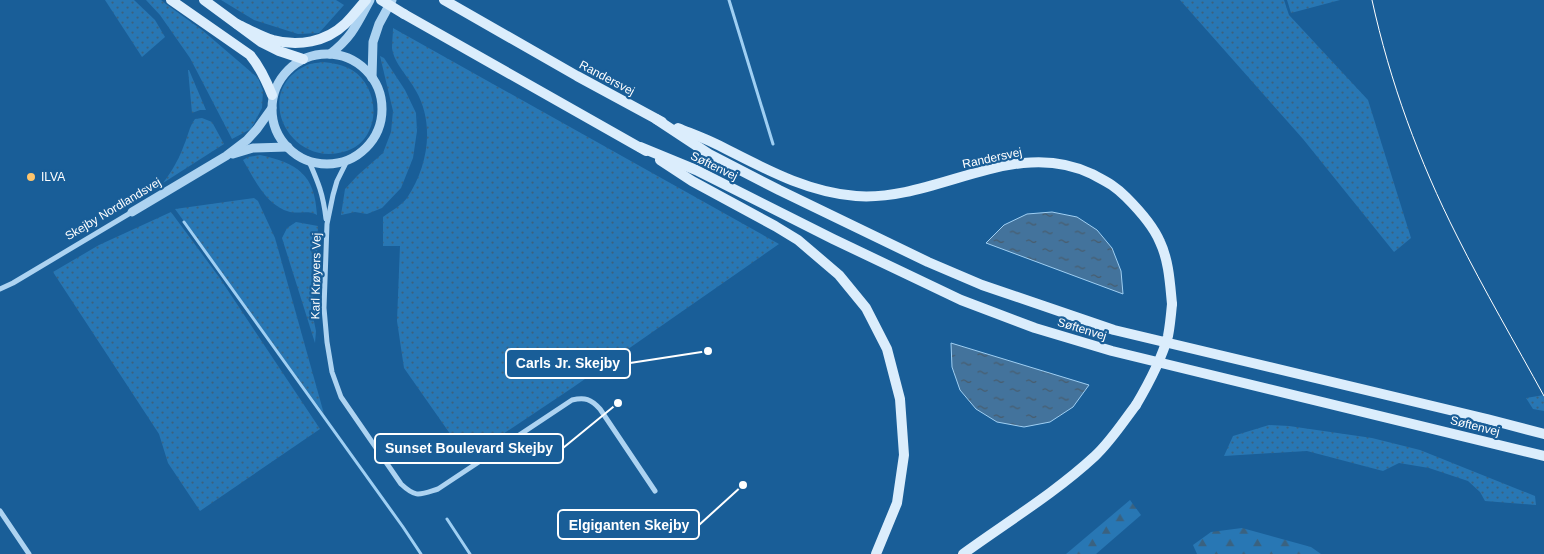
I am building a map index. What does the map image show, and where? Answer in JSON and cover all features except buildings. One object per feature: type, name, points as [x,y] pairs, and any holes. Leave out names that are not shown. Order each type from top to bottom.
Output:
[{"type":"main road","points":[[170,0],[250,55],[264,75],[272,95]]},
{"type":"main road","points":[[204,0],[261,42],[279,51],[303,59]]},
{"type":"main road","points":[[237,24],[271,39],[287,43],[303,43],[330,35],[346,23],[366,0]]},
{"type":"main road","points":[[381,0],[640,147],[692,181],[769,222],[798,240],[839,275],[866,308],[887,350],[900,399],[904,456],[897,503],[876,554]]},
{"type":"main road","name":"Randersvej","points":[[444,0],[656,119],[714,144],[776,175],[816,189],[837,194],[865,196],[902,193],[942,183],[978,171],[1015,164],[1048,162],[1082,170],[1115,186],[1140,211],[1160,242],[1169,274],[1172,304],[1168,335],[1149,383],[1136,405],[1096,455],[1064,482],[962,554]]},
{"type":"main road","name":"Søftenvej","points":[[656,119],[709,154],[778,190],[928,262],[991,288],[1114,330],[1544,434]]},
{"type":"main road","name":"Søftenvej","points":[[640,147],[696,170],[833,239],[961,300],[1035,328],[1112,351],[1544,456]]},
{"type":"street","points":[[330,54],[350,37],[370,0]]},
{"type":"street","points":[[372,78],[373,42],[379,24],[392,0]]},
{"type":"street","points":[[330,54],[349,59],[360,66],[372,78],[380,91],[383,104],[382,122],[376,137],[365,150],[347,161],[328,163],[299,155],[288,147],[275,126],[272,95],[278,80],[288,68],[303,59],[330,54]]},
{"type":"street","name":"Skejby Nordlandsvej","points":[[0,291],[226,156],[247,140],[272,108]]},
{"type":"street","name":"Skejby Nordlandsvej","points":[[226,156],[253,148],[288,147]]},
{"type":"street","name":"Karl Krøyers Vej","points":[[308,159],[320,185],[327,224],[324,308],[332,372],[342,397],[401,484],[411,493],[422,494],[438,489],[572,400],[588,398],[600,409],[654,491]]},
{"type":"street","name":"Karl Krøyers Vej","points":[[327,224],[333,195],[347,161]]},
{"type":"street","points":[[0,511],[29,554]]},
{"type":"green space","points":[[105,0],[134,0],[155,20],[165,37],[142,57]]},
{"type":"green space","points":[[146,0],[161,0],[202,30],[258,78],[263,91],[262,108],[251,129],[232,139],[190,58],[160,15]]},
{"type":"green space","points":[[221,0],[336,0],[344,5],[319,33],[298,34],[254,20]]},
{"type":"green space","points":[[1180,0],[1284,0],[1289,15],[1368,100],[1411,238],[1394,252],[1303,139]]},
{"type":"green space","points":[[1287,0],[1340,0],[1291,13]]},
{"type":"green space","points":[[393,28],[779,244],[572,388],[467,458],[404,368],[397,321],[400,246],[383,246],[383,217],[407,198],[414,186],[424,159],[427,131],[426,117],[422,104],[393,54]]},
{"type":"green space","points":[[380,56],[384,58],[405,90],[416,113],[417,131],[413,158],[401,188],[382,208],[367,214],[355,212],[341,215],[345,189],[383,153],[391,132],[393,111]]},
{"type":"green space","points":[[323,62],[338,64],[359,75],[372,98],[372,123],[367,135],[359,144],[343,152],[324,154],[307,149],[293,138],[284,124],[279,109],[281,93],[289,78],[307,65]]},
{"type":"green space","points":[[189,70],[206,110],[192,113]]},
{"type":"green space","points":[[202,118],[212,122],[224,144],[163,183],[178,160],[193,122],[195,119]]},
{"type":"green space","points":[[260,155],[284,162],[302,173],[312,189],[317,215],[290,212],[274,204],[268,198],[243,160]]},
{"type":"green space","points":[[254,198],[258,201],[275,238],[324,414],[175,209]]},
{"type":"green space","points":[[171,212],[219,277],[320,429],[200,511],[168,463],[159,434],[53,272],[99,245]]},
{"type":"green space","points":[[296,222],[318,226],[316,282],[311,307],[316,331],[315,343],[282,238],[287,228]]},
{"type":"green space","points":[[1544,395],[1544,411],[1533,409],[1526,398]]},
{"type":"green space","points":[[1269,425],[1289,426],[1372,438],[1420,450],[1535,496],[1536,505],[1485,501],[1480,492],[1468,481],[1429,468],[1399,463],[1383,471],[1307,451],[1224,456],[1233,436]]},
{"type":"green space","points":[[1130,500],[1141,515],[1096,554],[1066,554]]},
{"type":"green space","points":[[1242,528],[1311,547],[1321,554],[1197,554],[1193,545],[1211,532]]},
{"type":"water","points":[[1052,212],[1077,217],[1097,230],[1112,248],[1121,271],[1123,294],[986,243],[1004,225],[1027,214]]},
{"type":"water","points":[[951,343],[1089,385],[1073,407],[1050,422],[1024,427],[997,422],[976,409],[960,390],[952,367]]},
{"type":"waterway","points":[[729,0],[773,144]]},
{"type":"waterway","points":[[184,222],[421,554]]},
{"type":"waterway","points":[[447,519],[470,554]]},
{"type":"tram line","points":[[1372,0],[1397,91],[1430,179],[1467,256],[1544,396]]},
{"type":"place","name":"ILVA","points":[[31,177]]},
{"type":"place","name":"Carls Jr. Skejby","points":[[708,351]]},
{"type":"place","name":"Sunset Boulevard Skejby","points":[[618,403]]},
{"type":"place","name":"Elgiganten Skejby","points":[[743,485]]}]
